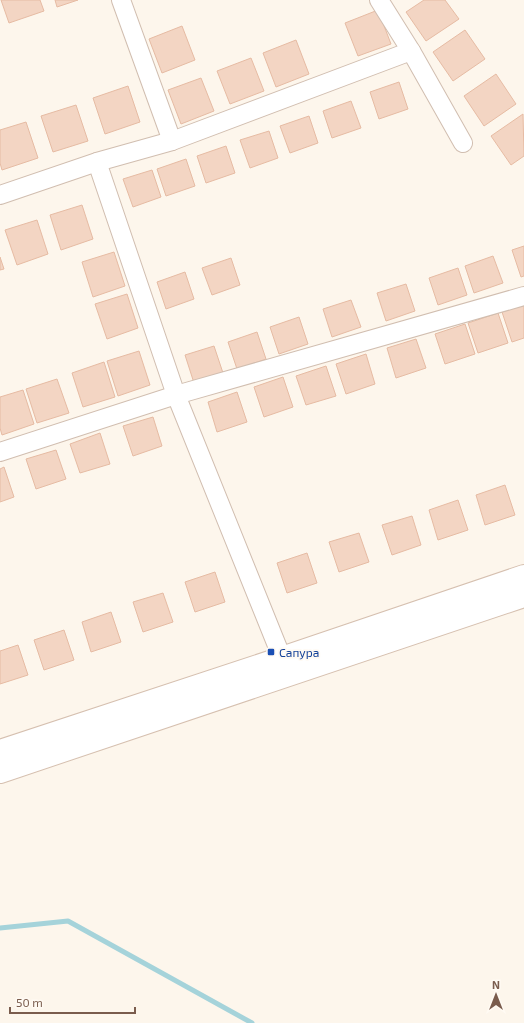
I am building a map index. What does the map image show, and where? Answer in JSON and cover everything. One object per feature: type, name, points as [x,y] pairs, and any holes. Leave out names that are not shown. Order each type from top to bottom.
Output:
[{"type":"main road","points":[[0,751],[524,576]]},
{"type":"main road","points":[[0,772],[524,596]]},
{"type":"street","points":[[121,0],[172,141]]},
{"type":"street","points":[[379,0],[411,51],[463,143]]},
{"type":"street","points":[[0,195],[97,162],[172,141],[411,51]]},
{"type":"street","points":[[97,162],[176,395],[282,658]]},
{"type":"street","points":[[0,452],[176,395],[524,296]]},
{"type":"building","points":[[1,0],[40,0],[44,11],[9,23]]},
{"type":"building","points":[[55,0],[78,0],[57,7]]},
{"type":"building","points":[[424,0],[445,0],[459,19],[426,41],[406,12]]},
{"type":"building","points":[[378,10],[391,44],[358,56],[345,23]]},
{"type":"building","points":[[182,26],[195,60],[162,73],[149,39]]},
{"type":"building","points":[[465,30],[485,59],[453,81],[433,52]]},
{"type":"building","points":[[296,40],[309,74],[276,87],[263,53]]},
{"type":"building","points":[[251,58],[264,91],[230,104],[217,71]]},
{"type":"building","points":[[496,74],[516,104],[484,126],[464,96]]},
{"type":"building","points":[[201,78],[214,111],[181,124],[168,90]]},
{"type":"building","points":[[399,82],[408,109],[379,119],[370,92]]},
{"type":"building","points":[[128,86],[140,122],[105,134],[93,98]]},
{"type":"building","points":[[351,101],[361,128],[332,138],[323,111]]},
{"type":"building","points":[[76,105],[88,141],[53,152],[41,116]]},
{"type":"building","points":[[523,114],[524,156],[511,165],[491,136]]},
{"type":"building","points":[[309,116],[318,143],[290,153],[280,126]]},
{"type":"building","points":[[26,122],[38,158],[2,170],[0,163],[0,130]]},
{"type":"building","points":[[269,131],[278,158],[250,168],[240,140]]},
{"type":"building","points":[[226,146],[235,173],[206,183],[197,156]]},
{"type":"building","points":[[186,159],[195,186],[166,196],[157,169]]},
{"type":"building","points":[[152,170],[161,197],[133,207],[123,179]]},
{"type":"building","points":[[82,205],[93,239],[61,250],[50,215]]},
{"type":"building","points":[[37,220],[48,254],[17,265],[5,230]]},
{"type":"building","points":[[524,246],[524,276],[521,277],[512,250]]},
{"type":"building","points":[[114,252],[125,286],[93,297],[82,262]]},
{"type":"building","points":[[493,256],[503,283],[474,293],[465,266]]},
{"type":"building","points":[[0,257],[4,269],[0,270]]},
{"type":"building","points":[[231,258],[240,285],[212,295],[202,268]]},
{"type":"building","points":[[458,268],[467,295],[438,305],[429,278]]},
{"type":"building","points":[[185,272],[194,299],[166,309],[157,282]]},
{"type":"building","points":[[406,284],[415,311],[386,321],[377,293]]},
{"type":"building","points":[[127,294],[138,328],[107,339],[95,304]]},
{"type":"building","points":[[351,300],[361,327],[332,337],[323,309]]},
{"type":"building","points":[[524,305],[524,338],[512,342],[502,312]]},
{"type":"building","points":[[498,313],[508,343],[478,353],[468,323]]},
{"type":"building","points":[[299,317],[308,344],[279,354],[270,327]]},
{"type":"building","points":[[465,324],[475,354],[445,364],[435,334]]},
{"type":"building","points":[[257,332],[266,359],[237,369],[228,342]]},
{"type":"building","points":[[416,339],[426,368],[396,378],[387,348]]},
{"type":"building","points":[[214,346],[223,373],[194,383],[185,355]]},
{"type":"building","points":[[139,351],[150,385],[118,396],[107,361]]},
{"type":"building","points":[[366,354],[375,384],[346,394],[336,364]]},
{"type":"building","points":[[104,362],[115,397],[83,407],[72,373]]},
{"type":"building","points":[[326,366],[336,396],[306,405],[296,376]]},
{"type":"building","points":[[283,377],[293,407],[264,417],[254,387]]},
{"type":"building","points":[[57,379],[69,413],[37,423],[26,389]]},
{"type":"building","points":[[23,390],[34,424],[2,435],[0,428],[0,397]]},
{"type":"building","points":[[237,392],[247,422],[217,432],[208,402]]},
{"type":"building","points":[[153,417],[162,446],[133,456],[123,426]]},
{"type":"building","points":[[100,433],[110,464],[80,473],[70,444]]},
{"type":"building","points":[[56,450],[66,479],[36,489],[26,459]]},
{"type":"building","points":[[4,467],[14,497],[0,502],[0,469]]},
{"type":"building","points":[[505,485],[515,515],[485,525],[476,495]]},
{"type":"building","points":[[458,500],[468,530],[438,540],[429,510]]},
{"type":"building","points":[[412,516],[421,545],[392,555],[382,525]]},
{"type":"building","points":[[359,533],[369,562],[339,572],[329,542]]},
{"type":"building","points":[[307,553],[317,583],[287,593],[277,563]]},
{"type":"building","points":[[215,572],[225,602],[195,612],[185,582]]},
{"type":"building","points":[[163,593],[173,622],[143,632],[133,602]]},
{"type":"building","points":[[111,612],[121,642],[91,652],[82,622]]},
{"type":"building","points":[[64,630],[74,660],[44,670],[34,640]]},
{"type":"building","points":[[18,645],[28,675],[0,684],[0,651]]},
{"type":"waterway","points":[[0,928],[68,921],[252,1023]]},
{"type":"place","name":"Сапура","points":[[271,652]]}]
